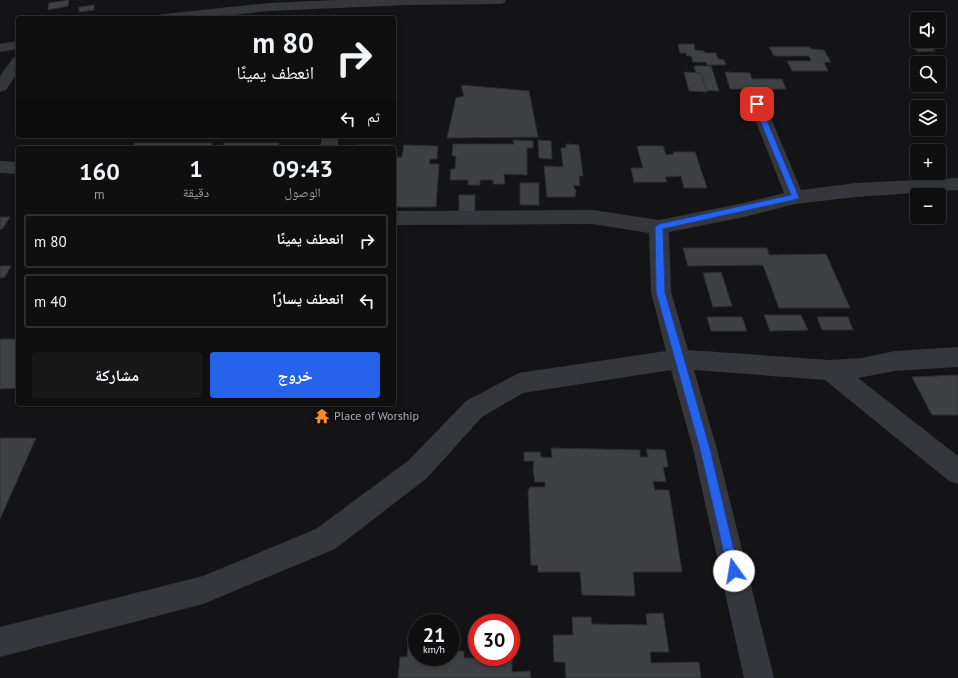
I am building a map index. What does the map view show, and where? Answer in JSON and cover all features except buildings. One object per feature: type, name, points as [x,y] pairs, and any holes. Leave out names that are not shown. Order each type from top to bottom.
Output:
[{"type":"street","points":[[183,16],[269,7],[407,1],[499,0]]},
{"type":"street","points":[[163,16],[191,3]]},
{"type":"street","points":[[343,16],[344,4]]},
{"type":"street","points":[[0,48],[16,45]]},
{"type":"street","points":[[0,87],[16,64]]},
{"type":"street","points":[[757,104],[796,197]]},
{"type":"street","points":[[0,167],[16,168]]},
{"type":"street","points":[[396,218],[593,217],[659,227],[796,197],[856,190],[958,184]]},
{"type":"street","points":[[659,227],[660,292],[705,449],[759,678]]},
{"type":"street","points":[[0,642],[203,590],[325,539],[418,469],[474,409],[519,383],[679,359],[830,370],[862,368],[895,361],[958,357]]},
{"type":"street","points":[[830,370],[958,472]]},
{"type":"place","name":"Place of Worship","points":[[322,416]]},
{"type":"route","points":[[734,571],[705,449],[660,292],[659,227],[744,210],[796,197],[757,104]]}]
